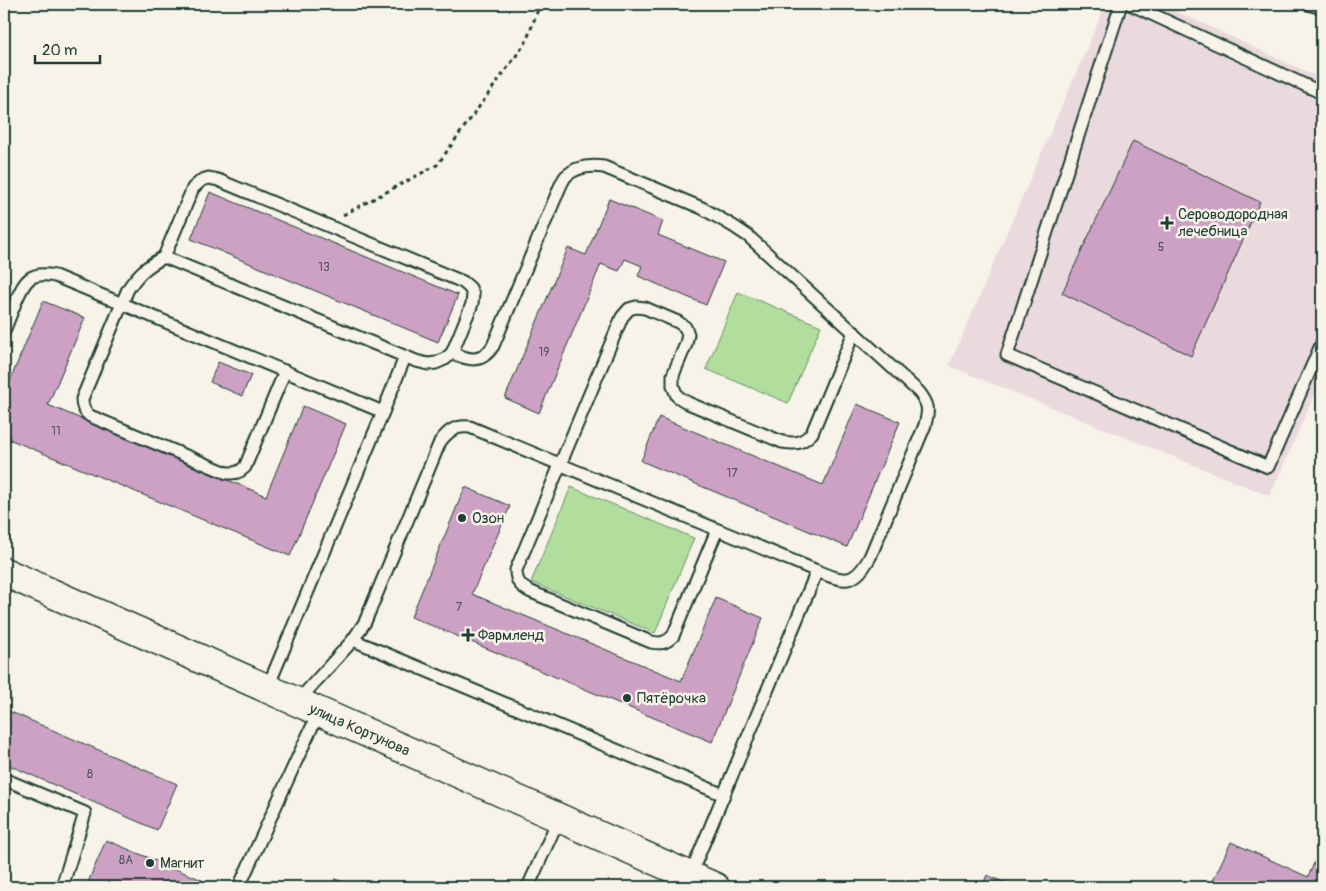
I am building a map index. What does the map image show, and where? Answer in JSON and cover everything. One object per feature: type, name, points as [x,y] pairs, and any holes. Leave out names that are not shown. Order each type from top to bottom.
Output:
[{"type":"main road","name":"улица Кортунова","points":[[4,572],[715,887]]},
{"type":"lane","points":[[1121,4],[1008,355],[1268,467],[1322,343]]},
{"type":"lane","points":[[1130,4],[1322,93]]},
{"type":"lane","points":[[1308,4],[1322,8]]},
{"type":"lane","points":[[239,887],[296,759],[308,707],[368,615],[440,442],[455,428],[470,427],[817,571],[837,579],[849,579],[863,570],[870,558],[925,425],[928,411],[926,402],[920,392],[748,236],[702,208],[604,167],[590,165],[578,168],[565,177],[489,352],[483,357],[476,359],[467,359],[452,353]]},
{"type":"lane","points":[[164,257],[416,362],[428,364],[445,359],[452,353],[472,304],[473,296],[470,288],[463,282],[218,180],[209,178],[202,180],[193,188],[164,257],[150,264],[136,277],[128,289],[82,399],[84,411],[90,416],[235,474],[245,467],[285,371]]},
{"type":"lane","points":[[4,330],[23,284],[37,275],[55,276],[382,412]]},
{"type":"lane","points":[[717,530],[673,636],[667,642],[651,642],[521,587],[516,579],[516,570],[560,464],[622,317],[629,309],[636,307],[645,308],[678,322],[685,327],[688,334],[686,344],[673,376],[673,386],[678,396],[688,403],[782,442],[796,444],[805,440],[812,433],[854,332]]},
{"type":"lane","points":[[267,689],[405,357]]},
{"type":"lane","points":[[690,876],[817,571]]},
{"type":"lane","points":[[353,640],[724,795]]},
{"type":"lane","points":[[4,779],[85,814],[62,887]]},
{"type":"lane","points":[[528,887],[559,818]]},
{"type":"path","points":[[324,225],[436,165],[526,42],[540,4]]},
{"type":"shaded area","name":"Сероводородная лечебница","points":[[1106,4],[1161,4],[1322,79],[1322,377],[1270,496],[949,366]]},
{"type":"green space","points":[[738,292],[821,326],[788,403],[706,369]]},
{"type":"green space","points":[[571,487],[694,538],[655,633],[531,582]]},
{"type":"building","name":"Сероводородная лечебница","points":[[1133,141],[1260,202],[1191,356],[1062,293]]},
{"type":"building","points":[[210,192],[458,295],[438,342],[191,239]]},
{"type":"building","points":[[609,199],[663,221],[658,235],[724,262],[706,305],[638,276],[642,266],[625,259],[619,271],[601,264],[539,413],[505,398],[568,248],[586,255]]},
{"type":"building","points":[[43,301],[85,318],[48,405],[266,496],[303,406],[346,424],[290,556],[4,437],[4,395]]},
{"type":"building","points":[[218,362],[251,375],[242,396],[210,382]]},
{"type":"building","points":[[857,404],[900,422],[847,547],[641,461],[659,417],[823,485]]},
{"type":"building","points":[[465,487],[510,506],[472,594],[681,681],[716,598],[763,618],[712,742],[411,617]]},
{"type":"building","points":[[4,709],[177,784],[157,830],[4,763]]},
{"type":"building","points":[[106,840],[202,880],[198,887],[86,887]]},
{"type":"building","points":[[1231,842],[1308,877],[1322,845],[1322,887],[1210,887]]},
{"type":"building","points":[[987,875],[1015,887],[982,887]]},
{"type":"building","points":[[335,879],[357,887],[331,887]]},
{"type":"place","name":"Сероводородная лечебница","points":[[1167,223]]},
{"type":"place","name":"Озон","points":[[462,518]]},
{"type":"place","name":"Фармленд","points":[[468,635]]},
{"type":"place","name":"Пятёрочка","points":[[627,698]]},
{"type":"place","name":"Магнит","points":[[150,863]]}]
